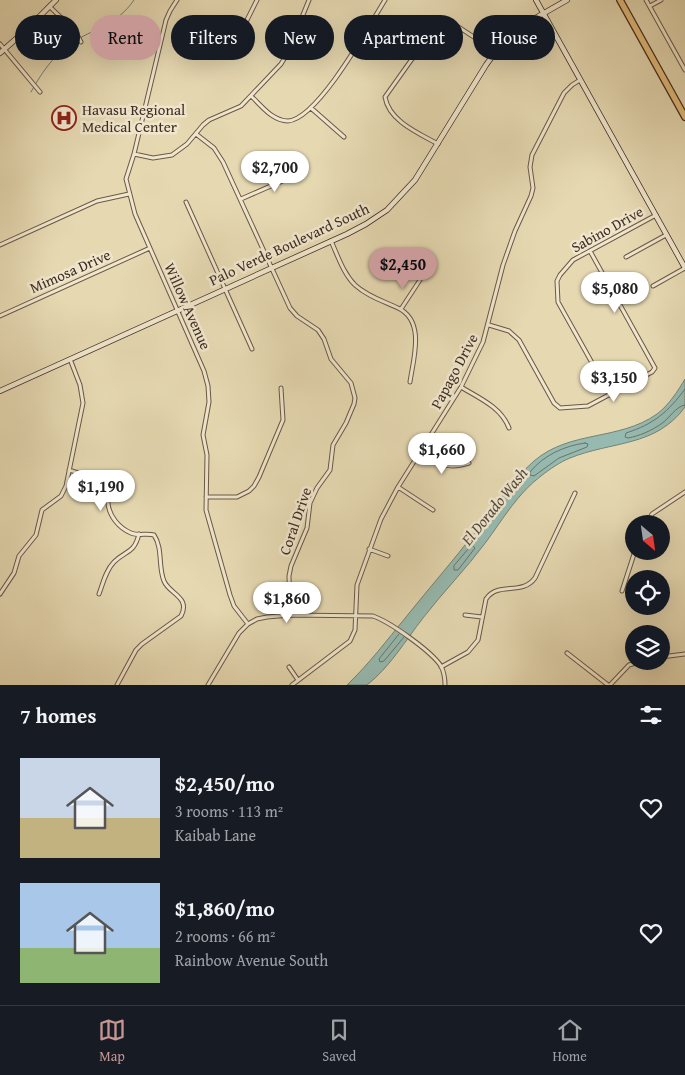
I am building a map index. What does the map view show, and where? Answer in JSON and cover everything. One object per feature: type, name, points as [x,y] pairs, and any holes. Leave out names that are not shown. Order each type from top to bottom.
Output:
[{"type":"highway","points":[[620,0],[685,118]]},
{"type":"main road","points":[[2,51],[56,0]]},
{"type":"main road","points":[[536,0],[685,268]]},
{"type":"main road","name":"Palo Verde Boulevard South","points":[[539,15],[567,0]]},
{"type":"main road","name":"Palo Verde Boulevard South","points":[[0,391],[330,242],[366,224],[387,210],[415,180],[489,60]]},
{"type":"street","name":"Willow Avenue","points":[[177,0],[166,20],[134,154],[126,178],[134,214],[204,371],[208,386],[209,402],[203,435],[207,455],[206,510],[234,606],[248,624]]},
{"type":"street","points":[[250,15],[257,0]]},
{"type":"street","points":[[134,154],[153,158],[172,155],[187,144],[209,120],[235,110],[251,96],[281,64],[309,0]]},
{"type":"street","points":[[251,96],[273,117],[282,120],[290,121],[311,108],[333,82],[385,0]]},
{"type":"street","points":[[646,0],[685,70]]},
{"type":"street","points":[[650,6],[661,0]]},
{"type":"street","points":[[50,7],[77,35],[81,42]]},
{"type":"street","points":[[438,144],[408,128],[387,107],[385,97],[412,59],[454,24],[473,37]]},
{"type":"street","points":[[0,44],[2,51],[40,92]]},
{"type":"street","name":"Papago Drive","points":[[292,685],[350,641],[355,630],[358,586],[369,549],[388,504],[461,387],[483,342],[503,265],[515,231],[531,196],[533,188],[530,167],[532,155],[564,93],[580,80]]},
{"type":"street","points":[[311,108],[344,137]]},
{"type":"street","name":"Coral Drive","points":[[196,134],[214,148],[219,155],[290,308],[297,316],[318,330],[324,339],[331,359],[351,383],[355,398],[346,423],[333,445],[330,470],[317,488],[310,503],[307,528],[291,566],[289,576],[290,615]]},
{"type":"street","points":[[241,199],[303,172]]},
{"type":"street","points":[[0,245],[96,201],[129,194]]},
{"type":"street","points":[[186,202],[252,349]]},
{"type":"street","name":"Sabino Drive","points":[[610,395],[557,298],[557,281],[573,260],[656,215]]},
{"type":"street","points":[[626,257],[667,234]]},
{"type":"street","points":[[330,242],[346,274],[354,283],[374,298],[401,309],[412,323],[415,334],[415,352],[410,382]]},
{"type":"street","name":"Mimosa Drive","points":[[0,316],[150,248]]},
{"type":"street","points":[[488,325],[502,328],[514,335],[523,346],[554,403],[560,408],[588,406],[652,372],[655,368],[590,251]]},
{"type":"street","points":[[653,286],[685,268]]},
{"type":"street","points":[[401,309],[420,280]]},
{"type":"street","points":[[0,594],[14,573],[20,556],[36,535],[42,510],[56,500],[64,491],[83,403],[80,385],[70,359]]},
{"type":"street","points":[[461,387],[499,412],[509,428]]},
{"type":"street","points":[[206,497],[237,498],[250,491],[254,486],[283,420],[281,388]]},
{"type":"street","points":[[420,452],[446,467],[455,467],[469,463]]},
{"type":"street","points":[[69,470],[85,476],[102,487],[108,498],[110,511],[117,524],[132,534],[150,534],[156,538],[164,581],[170,590],[177,593],[181,599],[183,612],[176,621],[136,650],[117,685]]},
{"type":"street","points":[[398,487],[433,510]]},
{"type":"street","points":[[651,515],[685,492]]},
{"type":"street","points":[[441,667],[468,652],[474,646],[481,632],[486,599],[491,593],[525,587],[531,584],[575,493]]},
{"type":"street","points":[[99,594],[108,570],[114,562],[134,548],[139,534]]},
{"type":"street","points":[[369,549],[388,556]]},
{"type":"street","points":[[622,591],[633,560]]},
{"type":"street","points":[[208,685],[231,644],[248,624],[267,617],[290,615],[355,615],[373,616],[384,620],[433,657],[441,667],[445,685]]},
{"type":"street","points":[[465,615],[482,617]]},
{"type":"street","points":[[567,653],[609,685],[625,670]]},
{"type":"street","points":[[670,656],[685,654]]},
{"type":"street","points":[[289,667],[298,680]]},
{"type":"water","points":[[685,379],[685,407],[661,429],[632,441],[570,458],[551,468],[525,490],[478,552],[383,670],[367,685],[347,685],[378,652],[511,486],[534,461],[548,451],[563,444],[627,428],[657,414],[665,407]]},
{"type":"waterway","points":[[31,92],[58,54],[70,44],[113,21],[134,0]]},
{"type":"place","name":"Havasu Regional Medical Center","points":[[64,118]]},
{"type":"water label","name":"El Dorado Wash","points":[[494,506]]}]
